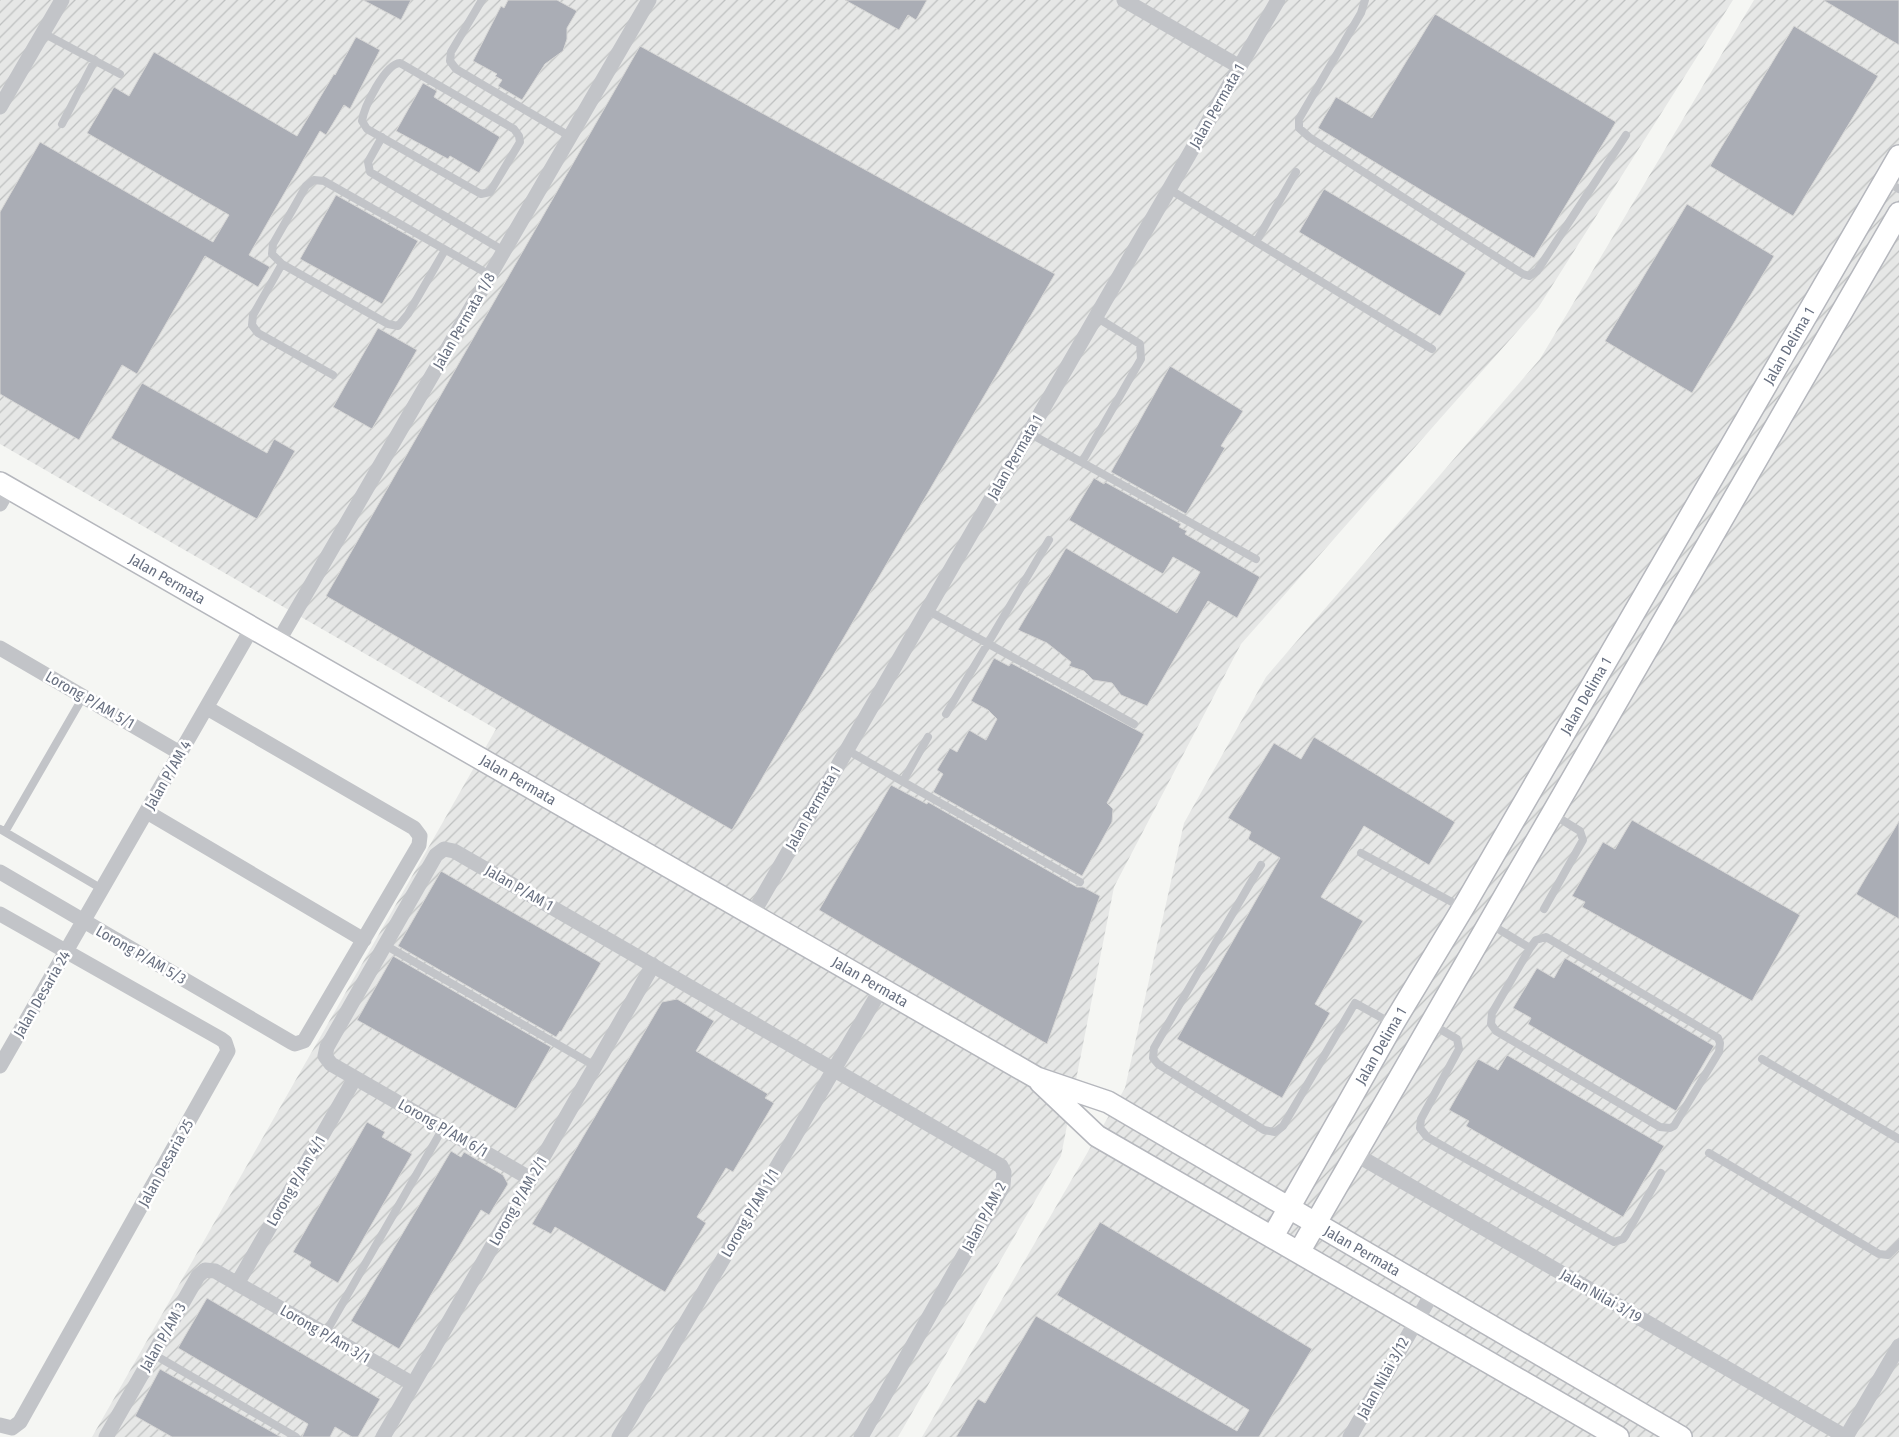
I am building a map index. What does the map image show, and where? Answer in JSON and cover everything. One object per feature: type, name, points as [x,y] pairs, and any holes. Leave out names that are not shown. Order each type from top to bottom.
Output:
[{"type":"street","points":[[0,107],[62,0]]},
{"type":"street","name":"Jalan Permata 1/8","points":[[278,642],[649,0]]},
{"type":"street","points":[[1124,0],[1240,67]]},
{"type":"street","name":"Jalan Permata 1","points":[[752,915],[1278,0]]},
{"type":"street","name":"Jalan Delima 1","points":[[1273,1236],[1393,1024],[1892,185],[1899,156]]},
{"type":"street","name":"Jalan Delima 1","points":[[1299,1252],[1899,213]]},
{"type":"street","name":"Jalan Permata","points":[[3,492],[278,642],[1037,1078],[1108,1102],[1681,1437]]},
{"type":"street","name":"Jalan P/AM 4","points":[[84,921],[252,628]]},
{"type":"street","name":"Lorong P/AM 5/1","points":[[0,648],[180,753]]},
{"type":"street","points":[[147,812],[364,940],[419,845],[418,831],[408,824],[207,708]]},
{"type":"street","name":"Jalan P/AM 1","points":[[355,1078],[331,1064],[325,1051],[436,855],[444,849],[449,849],[834,1069]]},
{"type":"street","name":"Lorong P/AM 5/3","points":[[0,872],[295,1044],[304,1041],[308,1037],[364,940]]},
{"type":"street","points":[[0,914],[66,951]]},
{"type":"street","name":"Jalan Desaria 24","points":[[0,1066],[84,921]]},
{"type":"street","name":"Jalan Desaria 25","points":[[0,1425],[12,1428],[20,1422],[228,1051],[225,1042],[221,1038],[66,951]]},
{"type":"street","name":"Lorong P/AM 2/1","points":[[382,1437],[654,965]]},
{"type":"street","name":"Lorong P/AM 1/1","points":[[619,1437],[881,988]]},
{"type":"street","name":"Jalan P/AM 2","points":[[834,1069],[996,1162],[1004,1172],[1003,1186],[861,1437]]},
{"type":"street","name":"Lorong P/AM 6/1","points":[[355,1078],[531,1179]]},
{"type":"street","name":"Lorong P/Am 4/1","points":[[237,1284],[355,1078]]},
{"type":"street","name":"Jalan Permata","points":[[1037,1078],[1097,1136],[1618,1437]]},
{"type":"street","name":"Jalan Nilai 3/19","points":[[1355,1154],[1846,1437]]},
{"type":"street","name":"Jalan P/AM 3","points":[[106,1437],[152,1354],[201,1272],[205,1270],[215,1271],[237,1284]]},
{"type":"street","name":"Lorong P/Am 3/1","points":[[237,1284],[413,1384]]},
{"type":"street","name":"Jalan Nilai 3/12","points":[[1350,1437],[1433,1292]]},
{"type":"street","points":[[1846,1437],[1899,1346]]},
{"type":"lane","points":[[482,0],[452,52],[450,62],[456,69],[570,137]]},
{"type":"lane","points":[[1365,0],[1361,13],[1299,119],[1299,128],[1309,137],[1523,274],[1529,276],[1537,271],[1626,135]]},
{"type":"lane","points":[[43,33],[120,74]]},
{"type":"lane","points":[[62,124],[95,60]]},
{"type":"lane","points":[[400,63],[514,129],[519,136],[520,142],[494,188],[490,192],[481,194],[382,137],[368,129],[362,121],[363,111],[388,70],[400,63]]},
{"type":"lane","points":[[382,137],[368,162],[370,172],[504,252]]},
{"type":"lane","points":[[1256,242],[1296,172]]},
{"type":"lane","points":[[445,250],[408,314],[398,326],[388,324],[282,264],[272,254],[273,244],[306,186],[314,180],[324,181],[490,275]]},
{"type":"lane","points":[[1169,189],[1432,349]]},
{"type":"lane","points":[[282,264],[253,315],[252,325],[258,333],[333,375]]},
{"type":"lane","points":[[1082,462],[1141,359],[1140,344],[1096,317]]},
{"type":"lane","points":[[1029,433],[1256,559]]},
{"type":"lane","points":[[946,714],[1049,540]]},
{"type":"lane","points":[[927,610],[1134,724]]},
{"type":"lane","points":[[84,696],[2,831],[102,889]]},
{"type":"lane","points":[[903,781],[928,737]]},
{"type":"lane","points":[[847,750],[1080,882]]},
{"type":"lane","points":[[1544,909],[1583,840],[1580,831],[1552,814]]},
{"type":"lane","points":[[1361,853],[1463,908]]},
{"type":"lane","points":[[1262,866],[1154,1048],[1153,1058],[1158,1064],[1264,1130],[1275,1132],[1283,1126],[1355,1003],[1393,1024]]},
{"type":"lane","points":[[1490,924],[1530,948]]},
{"type":"lane","points":[[1546,937],[1718,1038],[1720,1043],[1719,1052],[1674,1126],[1670,1128],[1660,1127],[1496,1031],[1490,1024],[1492,1014],[1530,948],[1536,940],[1546,937]]},
{"type":"lane","points":[[385,946],[595,1066]]},
{"type":"lane","points":[[1431,1024],[1457,1039],[1460,1049],[1421,1118],[1420,1128],[1426,1137],[1614,1242],[1626,1235],[1661,1173]]},
{"type":"lane","points":[[1762,1059],[1899,1139]]},
{"type":"lane","points":[[325,1334],[443,1128]]},
{"type":"lane","points":[[1709,1153],[1879,1254],[1888,1255],[1899,1244]]},
{"type":"lane","points":[[152,1354],[296,1437]]},
{"type":"shaded area","points":[[0,0],[1733,0],[1538,308],[1241,644],[1114,887],[1061,1156],[898,1437],[92,1437],[496,729],[0,444]]},
{"type":"shaded area","points":[[1754,0],[1899,0],[1899,1437],[922,1437],[1125,1088],[1184,823],[1266,677],[1540,359]]},
{"type":"building","points":[[363,0],[411,0],[401,20]]},
{"type":"building","points":[[508,0],[557,0],[577,11],[567,28],[567,39],[563,51],[545,64],[522,100],[498,86],[502,80],[495,76],[497,74],[473,61],[501,6],[504,8]]},
{"type":"building","points":[[845,0],[927,0],[916,20],[908,15],[899,30]]},
{"type":"building","points":[[1823,0],[1899,0],[1899,45]]},
{"type":"building","points":[[1435,14],[1616,122],[1534,258],[1318,128],[1336,97],[1372,118]]},
{"type":"building","points":[[1794,26],[1878,76],[1793,216],[1710,166]]},
{"type":"building","points":[[356,37],[380,50],[350,109],[344,105],[326,135],[320,131],[249,255],[270,267],[258,287],[205,256],[137,374],[122,365],[79,440],[0,394],[0,212],[40,142],[213,242],[229,215],[87,133],[114,87],[129,96],[154,52],[297,136]]},
{"type":"building","points":[[640,46],[1055,274],[732,830],[326,596]]},
{"type":"building","points":[[423,83],[437,91],[434,97],[500,137],[479,173],[450,156],[448,159],[396,131]]},
{"type":"building","points":[[1324,189],[1466,273],[1440,316],[1299,232]]},
{"type":"building","points":[[336,195],[418,241],[382,304],[300,259]]},
{"type":"building","points":[[1687,204],[1774,256],[1692,393],[1605,341]]},
{"type":"building","points":[[378,328],[417,350],[372,429],[333,407]]},
{"type":"building","points":[[1170,366],[1243,411],[1221,446],[1225,448],[1186,514],[1111,472]]},
{"type":"building","points":[[142,383],[267,453],[274,439],[295,451],[257,519],[111,438]]},
{"type":"building","points":[[1094,478],[1104,484],[1105,482],[1181,524],[1179,527],[1187,531],[1185,534],[1260,577],[1237,618],[1208,601],[1147,706],[1121,695],[1112,683],[1093,680],[1084,671],[1069,666],[1071,662],[1047,643],[1018,630],[1066,548],[1177,613],[1200,572],[1173,557],[1163,574],[1069,520]]},
{"type":"building","points":[[994,658],[1009,666],[1011,663],[1144,734],[1107,803],[1113,809],[1112,822],[1082,876],[933,792],[943,774],[937,770],[950,748],[957,752],[969,730],[986,740],[997,719],[988,710],[971,701]]},
{"type":"building","points":[[1314,737],[1455,822],[1429,865],[1364,826],[1321,897],[1363,921],[1315,1004],[1330,1013],[1282,1098],[1177,1039],[1280,858],[1248,839],[1251,832],[1228,818],[1274,743],[1301,759]]},
{"type":"building","points":[[891,785],[927,804],[928,802],[1077,887],[1083,887],[1100,896],[1047,1044],[819,910]]},
{"type":"building","points":[[1632,820],[1800,915],[1752,1001],[1582,907],[1585,902],[1572,896],[1603,842],[1615,849]]},
{"type":"building","points":[[1899,821],[1899,919],[1856,894]]},
{"type":"building","points":[[441,871],[601,963],[561,1032],[556,1037],[398,946]]},
{"type":"building","points":[[393,956],[551,1047],[516,1109],[357,1020]]},
{"type":"building","points":[[1565,958],[1714,1046],[1676,1111],[1528,1024],[1531,1018],[1513,1008],[1537,968],[1554,978]]},
{"type":"building","points":[[677,999],[714,1021],[696,1051],[768,1094],[765,1098],[774,1103],[733,1172],[726,1168],[697,1217],[706,1223],[665,1292],[555,1227],[551,1234],[532,1224],[662,1002]]},
{"type":"building","points":[[1507,1055],[1664,1146],[1623,1217],[1466,1126],[1469,1121],[1449,1110],[1478,1059],[1498,1070]]},
{"type":"building","points":[[367,1122],[385,1132],[382,1137],[412,1154],[338,1283],[309,1266],[311,1262],[293,1252]]},
{"type":"building","points":[[451,1151],[461,1157],[464,1152],[503,1175],[508,1184],[489,1215],[481,1210],[399,1349],[351,1321]]},
{"type":"building","points":[[1100,1222],[1312,1349],[1259,1437],[956,1437],[978,1399],[985,1403],[1036,1316],[1237,1431],[1249,1410],[1057,1295]]},
{"type":"building","points":[[207,1298],[380,1399],[358,1437],[352,1437],[335,1427],[330,1437],[302,1437],[308,1424],[178,1348]]},
{"type":"building","points":[[160,1369],[281,1437],[172,1437],[135,1416]]}]
